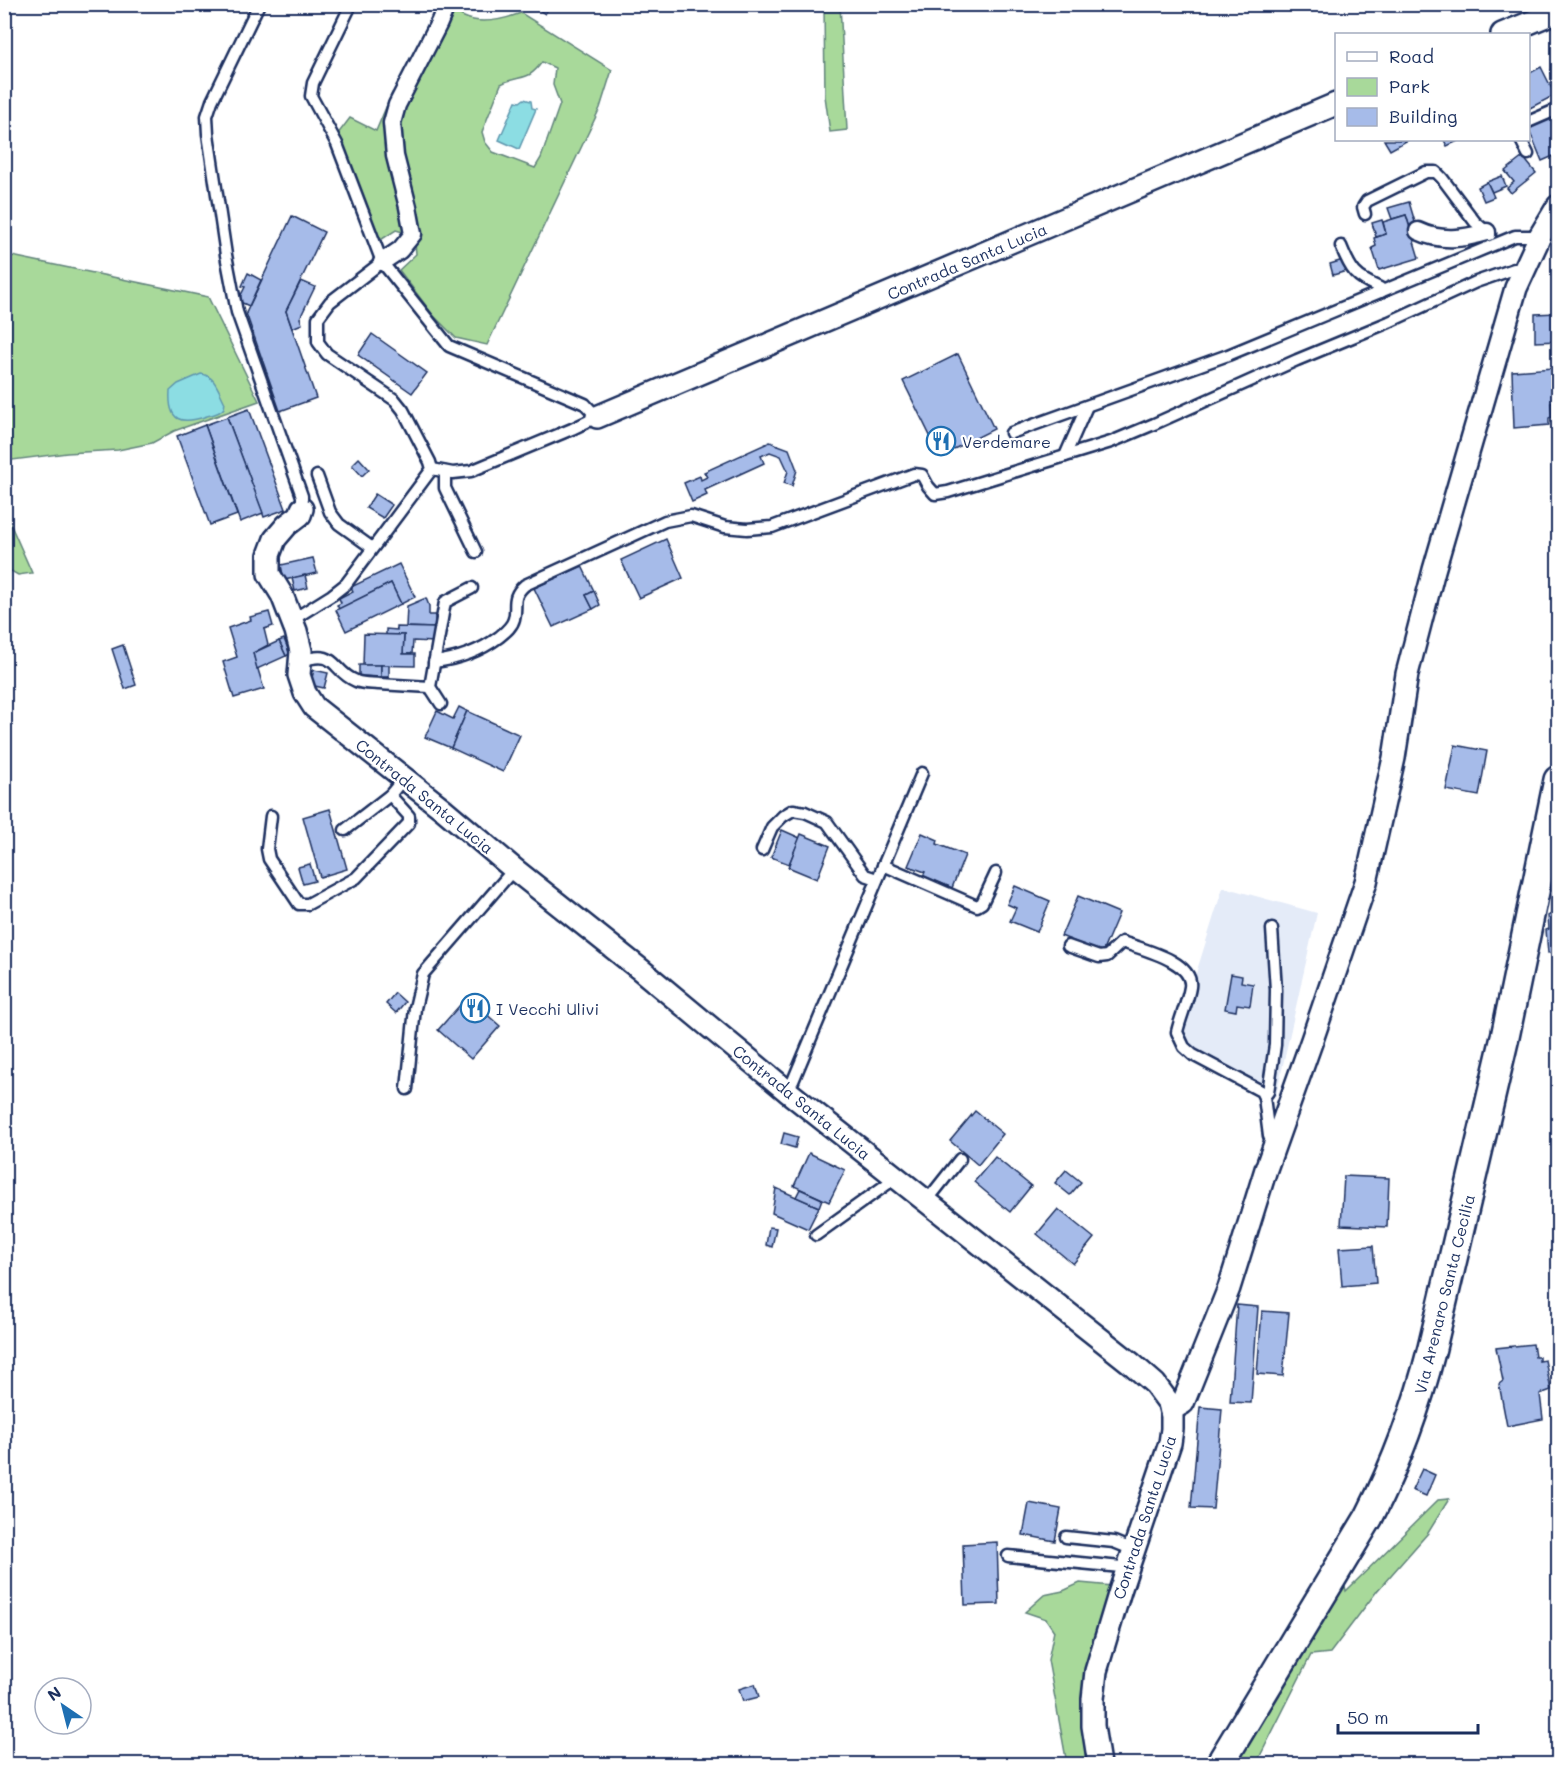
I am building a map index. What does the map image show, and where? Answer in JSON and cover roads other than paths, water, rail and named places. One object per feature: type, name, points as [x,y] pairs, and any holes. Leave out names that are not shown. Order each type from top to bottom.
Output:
[{"type":"street","points":[[382,262],[400,250],[413,234],[395,156],[392,123],[397,105],[447,4]]},
{"type":"street","points":[[1504,33],[1558,11]]},
{"type":"street","name":"Contrada Santa Lucia","points":[[597,417],[1335,104]]},
{"type":"street","points":[[1171,1410],[1183,1403],[1225,1299],[1276,1140],[1366,882],[1394,758],[1407,674],[1434,570],[1513,300],[1540,236],[1558,206]]},
{"type":"street","points":[[1418,231],[1429,237],[1443,239],[1493,237]]},
{"type":"street","name":"Contrada Santa Lucia","points":[[302,509],[300,515],[287,525],[274,540],[268,555],[269,574],[282,594],[292,620],[301,651],[298,675],[304,693],[314,707],[443,809],[787,1091],[1132,1364],[1155,1384],[1170,1403],[1172,1423],[1170,1443],[1096,1671],[1093,1726],[1099,1764]]},
{"type":"street","name":"Via Arenaro Santa Cecilia","points":[[1220,1764],[1369,1517],[1388,1479],[1410,1425],[1432,1348],[1503,1049],[1558,780]]},
{"type":"lane","points":[[260,4],[212,101],[207,116],[208,134],[224,244],[237,312],[302,496],[302,509]]},
{"type":"lane","points":[[349,4],[349,9],[313,83],[311,96],[337,144],[382,262],[449,346],[585,404],[597,417],[471,471],[453,474],[432,469]]},
{"type":"lane","points":[[1530,121],[1558,109]]},
{"type":"lane","points":[[1522,141],[1528,154]]},
{"type":"lane","points":[[1365,214],[1363,207],[1367,201],[1426,172],[1436,172],[1474,222],[1493,237]]},
{"type":"lane","points":[[1011,432],[1228,355],[1381,292],[1493,237],[1540,236]]},
{"type":"lane","points":[[1341,246],[1349,266],[1368,283],[1380,288],[1381,292]]},
{"type":"lane","points":[[382,262],[330,302],[318,318],[318,342],[327,354],[395,400],[403,410],[432,469]]},
{"type":"lane","points":[[434,662],[453,660],[475,652],[488,646],[508,630],[514,619],[514,604],[519,590],[525,585],[665,521],[691,516],[725,527],[747,529],[772,527],[914,474],[922,475],[935,494],[948,492],[1111,442],[1476,282],[1514,269],[1524,271]]},
{"type":"lane","points":[[1065,456],[1087,405]]},
{"type":"lane","points":[[292,620],[346,584],[371,547],[432,469]]},
{"type":"lane","points":[[445,472],[445,488],[476,552]]},
{"type":"lane","points":[[317,476],[330,512],[339,524],[371,547]]},
{"type":"lane","points":[[441,704],[430,687],[445,602],[472,588]]},
{"type":"lane","points":[[301,661],[313,657],[325,657],[335,663],[346,676],[359,682],[430,687]]},
{"type":"lane","points":[[787,1091],[922,773]]},
{"type":"lane","points":[[345,830],[390,795],[404,778]]},
{"type":"lane","points":[[271,816],[267,849],[269,859],[299,904],[308,904],[356,878],[409,823],[409,816],[390,795]]},
{"type":"lane","points":[[762,850],[772,827],[783,816],[794,810],[805,812],[827,822],[865,874],[877,879]]},
{"type":"lane","points":[[883,865],[977,906],[982,903],[996,873]]},
{"type":"lane","points":[[407,1089],[415,1008],[423,974],[514,869]]},
{"type":"lane","points":[[1264,1097],[1268,1092],[1275,1045],[1276,990],[1272,929]]},
{"type":"lane","points":[[1068,946],[1099,957],[1107,956],[1122,942],[1175,962],[1187,972],[1191,986],[1177,1032],[1185,1047],[1193,1055],[1261,1091],[1264,1097],[1269,1136],[1276,1140]]},
{"type":"lane","points":[[926,1202],[960,1159]]},
{"type":"lane","points":[[816,1235],[890,1182],[893,1176]]},
{"type":"lane","points":[[1008,1556],[1121,1567],[1131,1559],[1114,1542],[1066,1537]]},
{"type":"water","points":[[524,99],[531,101],[532,108],[536,109],[519,149],[499,140],[516,101],[520,102]]},
{"type":"water","points":[[201,374],[210,377],[216,385],[225,403],[224,408],[216,414],[198,419],[178,418],[171,409],[170,391],[178,384]]},
{"type":"place","name":"Verdemare","points":[[941,441]]},
{"type":"place","name":"I Vecchi Ulivi","points":[[475,1008]]}]
